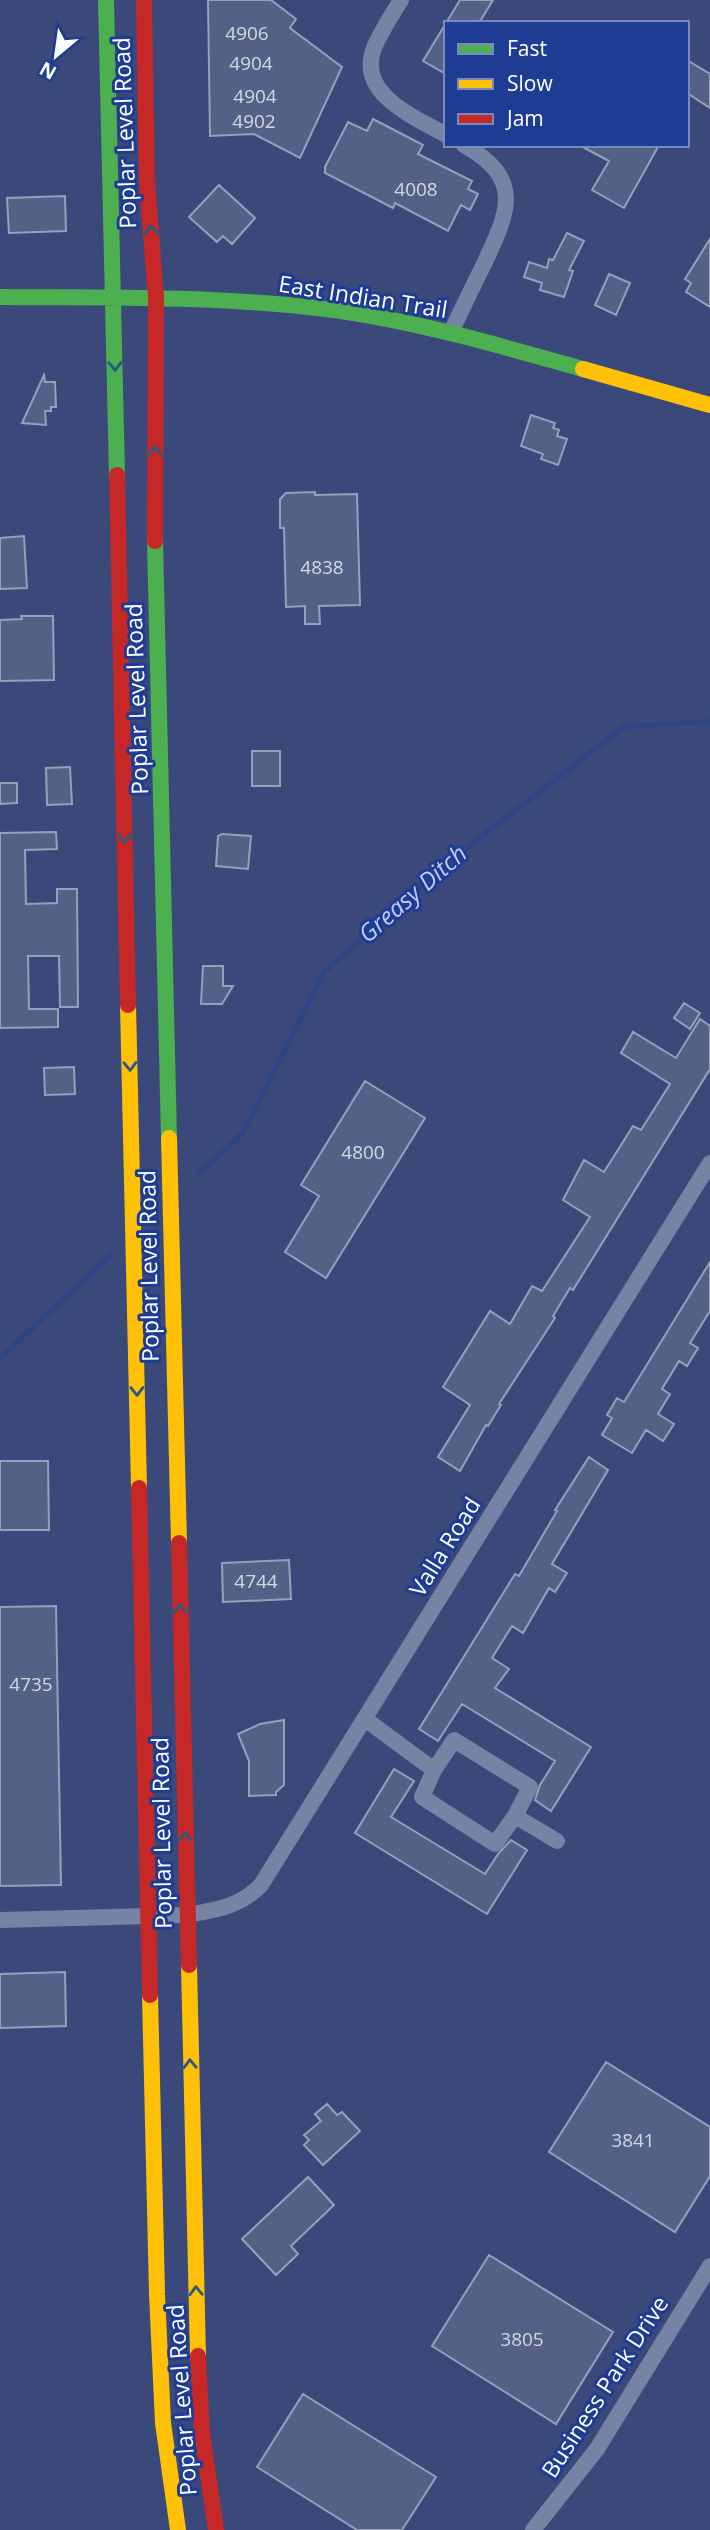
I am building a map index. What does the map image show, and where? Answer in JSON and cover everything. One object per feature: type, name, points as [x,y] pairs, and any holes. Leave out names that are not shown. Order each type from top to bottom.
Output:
[{"type":"main road","name":"Poplar Level Road","points":[[106,0],[157,2294],[182,2412],[216,2530]]},
{"type":"main road","name":"Poplar Level Road","points":[[144,0],[147,182],[156,298],[155,528],[187,1915],[182,2412],[171,2493],[178,2530]]},
{"type":"main road","name":"East Indian Trail","points":[[0,297],[156,298],[276,305],[364,315],[451,332],[710,405]]},
{"type":"street","points":[[401,0],[373,50],[372,74],[387,99],[444,134]]},
{"type":"street","points":[[451,332],[505,213],[506,195],[496,169],[482,155],[468,147]]},
{"type":"street","name":"Valla Road","points":[[0,1920],[187,1915],[215,1910],[250,1897],[261,1885],[710,1163]]},
{"type":"street","points":[[365,1719],[434,1770]]},
{"type":"street","points":[[454,1740],[530,1787],[515,1816],[495,1844],[422,1797],[434,1770],[454,1740]]},
{"type":"street","points":[[515,1816],[557,1841]]},
{"type":"street","name":"Business Park Drive","points":[[533,2530],[597,2449],[710,2266]]},
{"type":"building","points":[[208,0],[271,0],[296,19],[290,28],[342,67],[300,158],[254,134],[210,136]]},
{"type":"building","points":[[460,0],[493,0],[480,21],[447,21]]},
{"type":"building","points":[[444,26],[444,73],[423,61]]},
{"type":"building","points":[[689,61],[710,74],[710,108],[689,94]]},
{"type":"building","points":[[373,119],[423,145],[418,154],[472,181],[468,189],[478,194],[470,210],[461,205],[448,231],[395,203],[393,208],[325,173],[325,167],[348,122],[367,131]]},
{"type":"building","points":[[583,147],[658,147],[624,208],[592,190],[609,161]]},
{"type":"building","points":[[219,185],[255,218],[232,244],[223,236],[217,242],[189,217]]},
{"type":"building","points":[[65,196],[66,231],[9,233],[7,198]]},
{"type":"building","points":[[567,233],[584,241],[569,270],[573,271],[564,297],[540,290],[542,283],[524,277],[529,262],[547,268],[549,259],[553,260]]},
{"type":"building","points":[[710,239],[710,307],[686,292],[691,283],[685,279]]},
{"type":"building","points":[[609,274],[630,283],[616,315],[595,305]]},
{"type":"building","points":[[44,375],[45,382],[55,382],[56,407],[45,411],[46,425],[22,423]]},
{"type":"building","points":[[531,415],[555,423],[553,428],[559,430],[557,436],[567,439],[558,465],[541,459],[543,454],[521,446]]},
{"type":"building","points":[[315,492],[315,495],[357,494],[360,605],[319,606],[320,624],[305,624],[305,606],[286,607],[284,528],[280,528],[280,499],[286,493]]},
{"type":"building","points":[[24,536],[27,588],[0,589],[0,538]]},
{"type":"building","points":[[21,616],[53,616],[54,680],[0,681],[0,620],[22,619]]},
{"type":"building","points":[[252,751],[280,751],[280,786],[252,786]]},
{"type":"building","points":[[70,767],[72,804],[47,805],[46,768]]},
{"type":"building","points":[[0,783],[17,783],[17,803],[0,804]]},
{"type":"building","points":[[56,832],[57,849],[25,850],[26,904],[57,903],[57,889],[77,889],[78,1007],[60,1007],[59,956],[28,956],[29,1009],[58,1009],[58,1027],[0,1028],[0,833]]},
{"type":"building","points":[[218,836],[251,836],[248,869],[216,866]]},
{"type":"building","points":[[203,966],[223,966],[223,986],[233,986],[222,1004],[201,1004]]},
{"type":"building","points":[[684,1003],[700,1013],[690,1029],[674,1018]]},
{"type":"building","points":[[700,1019],[710,1026],[710,1069],[573,1290],[570,1288],[553,1316],[555,1318],[499,1404],[501,1405],[488,1426],[486,1425],[460,1471],[438,1457],[470,1405],[443,1387],[490,1311],[510,1324],[532,1286],[542,1291],[590,1217],[563,1200],[584,1160],[604,1172],[633,1126],[641,1130],[670,1084],[621,1053],[633,1032],[676,1058]]},
{"type":"building","points":[[74,1067],[75,1094],[45,1095],[44,1068]]},
{"type":"building","points":[[365,1081],[425,1118],[326,1278],[285,1252],[319,1196],[301,1185]]},
{"type":"building","points":[[710,1262],[710,1311],[690,1343],[698,1348],[687,1366],[679,1361],[662,1389],[670,1394],[658,1414],[674,1424],[663,1441],[646,1430],[632,1453],[602,1435],[612,1418],[607,1415],[617,1398],[624,1402]]},
{"type":"building","points":[[589,1457],[608,1470],[552,1564],[567,1573],[555,1592],[549,1588],[523,1633],[512,1626],[492,1658],[509,1669],[495,1688],[591,1747],[551,1811],[535,1800],[540,1785],[555,1761],[462,1704],[438,1741],[419,1729],[515,1574],[519,1576],[557,1511],[555,1510]]},
{"type":"building","points":[[0,1461],[48,1461],[49,1530],[0,1530]]},
{"type":"building","points":[[289,1560],[291,1599],[223,1602],[222,1563]]},
{"type":"building","points":[[56,1606],[61,1885],[0,1886],[0,1607]]},
{"type":"building","points":[[284,1720],[284,1785],[276,1795],[249,1796],[249,1761],[238,1734],[260,1724]]},
{"type":"building","points":[[394,1769],[414,1781],[391,1817],[485,1874],[511,1840],[527,1850],[487,1914],[355,1833]]},
{"type":"building","points":[[65,1972],[66,2026],[0,2028],[0,1974]]},
{"type":"building","points":[[606,2062],[710,2127],[710,2176],[675,2232],[549,2152]]},
{"type":"building","points":[[327,2104],[337,2115],[342,2112],[360,2131],[323,2165],[304,2145],[309,2140],[304,2135],[321,2121],[315,2114]]},
{"type":"building","points":[[308,2177],[334,2205],[291,2246],[298,2254],[276,2275],[242,2239]]},
{"type":"building","points":[[489,2255],[613,2332],[556,2424],[432,2346]]},
{"type":"building","points":[[303,2394],[436,2477],[402,2530],[357,2530],[257,2467]]},
{"type":"waterway","name":"Greasy Ditch","points":[[201,1172],[242,1134],[325,971],[447,863],[625,726],[710,722]]},
{"type":"waterway","name":"Greasy Ditch","points":[[0,1358],[111,1255]]},
{"type":"traffic: fast","points":[[106,0],[117,475]]},
{"type":"traffic: fast","points":[[0,297],[183,299],[321,309],[421,326],[583,369]]},
{"type":"traffic: fast","points":[[155,541],[169,1138]]},
{"type":"traffic: slow","points":[[583,369],[710,405]]},
{"type":"traffic: slow","points":[[128,1005],[139,1488]]},
{"type":"traffic: slow","points":[[169,1138],[179,1543]]},
{"type":"traffic: slow","points":[[189,1965],[198,2356]]},
{"type":"traffic: slow","points":[[150,1995],[163,2423],[178,2530]]},
{"type":"traffic: jam","points":[[144,0],[147,182],[156,298],[155,541]]},
{"type":"traffic: jam","points":[[117,475],[128,1005]]},
{"type":"traffic: jam","points":[[139,1488],[150,1995]]},
{"type":"traffic: jam","points":[[179,1543],[189,1965]]},
{"type":"traffic: jam","points":[[198,2356],[202,2433],[216,2530]]}]
